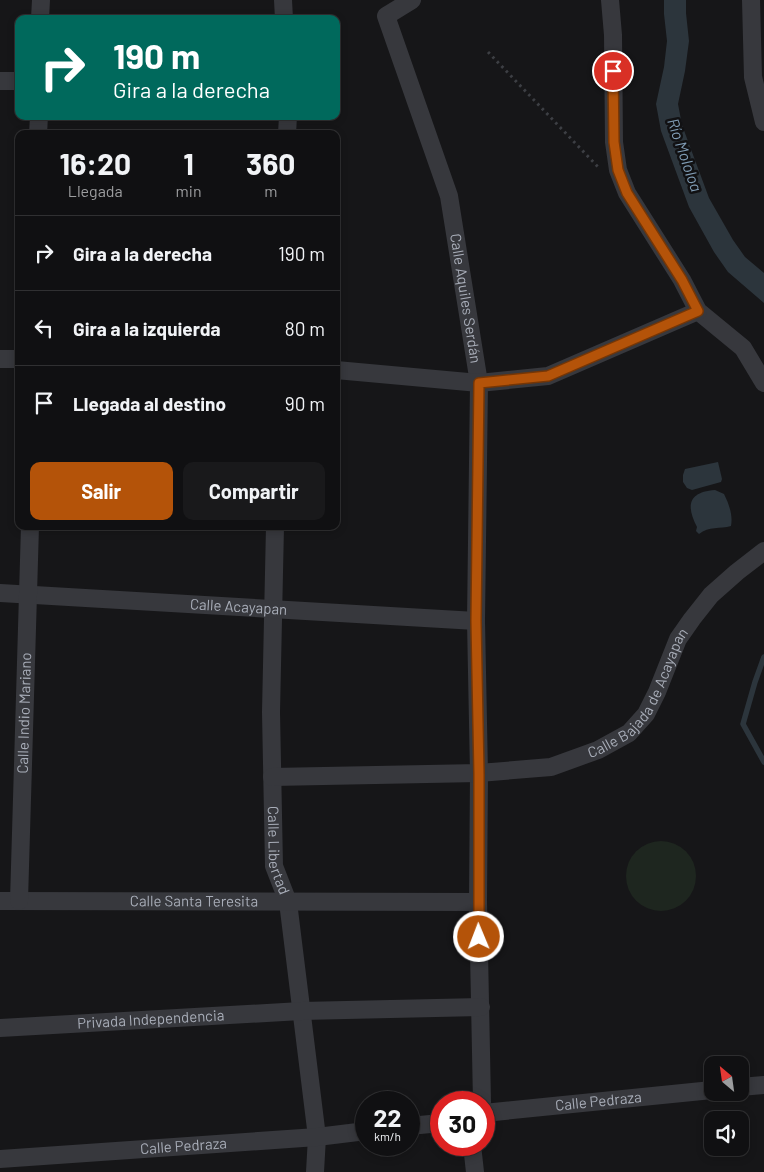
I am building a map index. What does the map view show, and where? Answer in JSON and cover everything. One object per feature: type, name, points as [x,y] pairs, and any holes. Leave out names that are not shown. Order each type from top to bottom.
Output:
[{"type":"street","points":[[40,0],[40,15]]},
{"type":"street","points":[[283,0],[284,15]]},
{"type":"street","name":"Calle Aquiles Serdán","points":[[412,0],[386,16],[449,196],[479,383],[476,621],[479,774],[478,902],[482,1091]]},
{"type":"street","points":[[610,0],[613,35],[614,142],[618,170],[627,193],[682,280],[698,311],[743,348],[764,383]]},
{"type":"street","points":[[751,0],[753,77],[764,122]]},
{"type":"street","points":[[0,81],[15,81]]},
{"type":"street","points":[[340,370],[479,383],[548,376],[698,311]]},
{"type":"street","points":[[0,359],[15,359]]},
{"type":"street","name":"Calle Indio Mariano","points":[[19,901],[30,530]]},
{"type":"street","name":"Calle Libertad","points":[[275,530],[271,712],[274,866],[288,902],[317,1137],[315,1172]]},
{"type":"street","name":"Calle Bajada de Acayapan","points":[[272,777],[479,774],[551,767],[598,750],[629,733],[646,714],[678,639],[692,619],[711,596],[764,551]]},
{"type":"street","name":"Calle Acayapan","points":[[0,593],[476,621]]},
{"type":"street","name":"Calle Santa Teresita","points":[[0,901],[478,902]]},
{"type":"street","name":"Privada Independencia","points":[[0,1028],[301,1011],[481,1007]]},
{"type":"street","points":[[749,1086],[764,1085]]},
{"type":"street","name":"Calle Pedraza","points":[[495,1112],[704,1091]]},
{"type":"street","name":"Calle Pedraza","points":[[0,1160],[317,1137],[355,1132]]},
{"type":"street","points":[[473,1156],[475,1172]]},
{"type":"path","points":[[488,52],[593,163],[627,193]]},
{"type":"shaded area","points":[[661,841],[680,847],[690,857],[696,876],[690,895],[680,905],[661,911],[642,905],[632,895],[626,876],[632,857],[642,847]]},
{"type":"water","name":"Río Mololoa","points":[[664,0],[686,0],[689,41],[678,104],[682,125],[709,198],[745,257],[764,273],[764,303],[728,272],[714,252],[689,207],[661,131],[656,104],[664,67],[667,41]]},
{"type":"water","points":[[718,462],[721,482],[692,490],[687,488],[683,482],[685,469]]},
{"type":"water","points":[[715,490],[724,494],[726,498],[731,514],[731,526],[703,531],[699,534],[696,531],[697,527],[691,513],[692,501],[699,494]]},
{"type":"waterway","points":[[764,657],[743,724],[764,762]]},
{"type":"route","points":[[479,937],[479,774],[476,621],[479,383],[548,376],[698,311],[682,280],[627,193],[618,170],[614,142],[613,71]]}]
